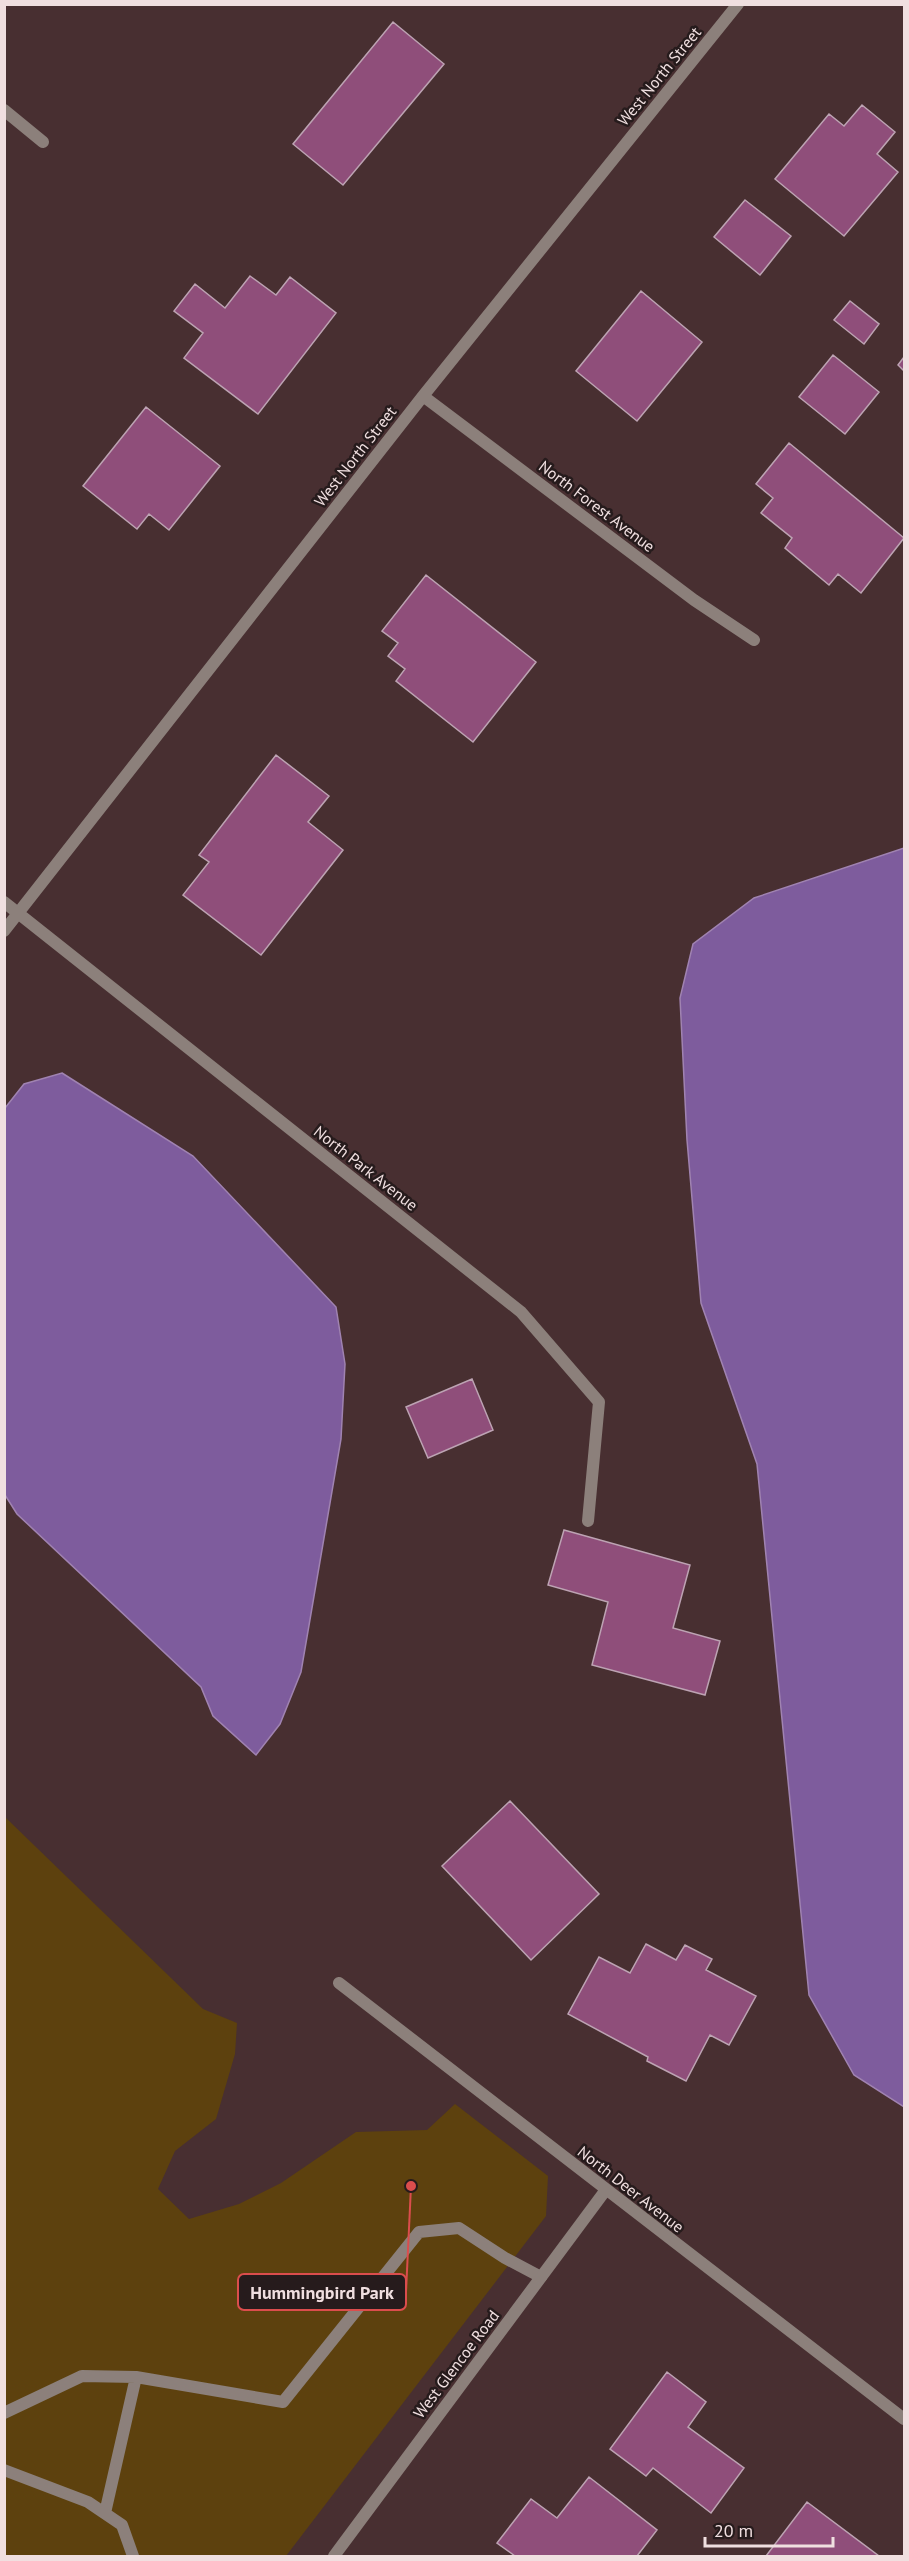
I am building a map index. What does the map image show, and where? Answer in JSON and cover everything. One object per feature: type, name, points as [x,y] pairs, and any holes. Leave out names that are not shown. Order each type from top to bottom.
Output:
[{"type":"street","name":"West North Street","points":[[4,931],[423,396],[738,4]]},
{"type":"street","points":[[4,110],[43,142]]},
{"type":"street","name":"North Forest Avenue","points":[[423,396],[694,600],[754,640]]},
{"type":"street","name":"North Park Avenue","points":[[4,902],[521,1312],[598,1402],[588,1521]]},
{"type":"street","name":"North Deer Avenue","points":[[339,1983],[904,2419]]},
{"type":"street","name":"West Glencoe Road","points":[[334,2556],[605,2190]]},
{"type":"street","points":[[4,2413],[82,2376],[136,2377],[284,2402],[419,2232],[459,2228],[505,2258],[541,2277]]},
{"type":"street","points":[[105,2513],[136,2377]]},
{"type":"street","points":[[4,2470],[88,2502],[105,2513],[122,2525],[133,2556]]},
{"type":"shaded area","points":[[904,848],[904,2107],[854,2075],[809,1995],[757,1464],[701,1303],[687,1140],[680,998],[693,944],[754,898]]},
{"type":"shaded area","points":[[62,1073],[193,1156],[336,1307],[345,1364],[341,1439],[301,1672],[280,1724],[256,1755],[213,1716],[201,1687],[17,1514],[5,1495],[5,1108],[24,1084]]},
{"type":"shaded area","points":[[4,1816],[203,2009],[237,2023],[235,2054],[216,2119],[175,2151],[158,2189],[189,2219],[239,2204],[281,2183],[356,2132],[427,2130],[455,2104],[548,2176],[546,2216],[286,2556],[5,2556]]},
{"type":"building","points":[[393,22],[444,64],[343,185],[293,144]]},
{"type":"building","points":[[862,105],[895,132],[877,154],[898,172],[844,236],[775,179],[829,114],[844,126]]},
{"type":"building","points":[[745,200],[791,236],[760,275],[714,237]]},
{"type":"building","points":[[250,276],[276,295],[290,277],[336,313],[258,414],[184,358],[203,333],[174,311],[195,284],[225,308]]},
{"type":"building","points":[[641,291],[702,342],[637,421],[576,371]]},
{"type":"building","points":[[850,301],[879,324],[864,344],[834,320]]},
{"type":"building","points":[[833,355],[879,392],[845,434],[799,397]]},
{"type":"building","points":[[904,357],[904,371],[898,365]]},
{"type":"building","points":[[146,407],[220,466],[169,530],[149,514],[137,529],[83,486]]},
{"type":"building","points":[[789,443],[904,538],[861,593],[838,574],[829,585],[785,548],[792,538],[761,513],[773,498],[756,484]]},
{"type":"building","points":[[426,575],[536,662],[473,742],[396,681],[405,669],[388,656],[398,643],[382,631]]},
{"type":"building","points":[[276,755],[329,796],[308,822],[343,850],[261,955],[183,895],[209,862],[199,855]]},
{"type":"building","points":[[472,1379],[493,1430],[428,1458],[406,1407]]},
{"type":"building","points":[[564,1530],[690,1565],[673,1628],[720,1641],[705,1695],[592,1665],[608,1602],[548,1585]]},
{"type":"building","points":[[510,1801],[599,1894],[531,1960],[442,1866]]},
{"type":"building","points":[[646,1944],[676,1960],[685,1945],[712,1959],[706,1970],[756,1996],[729,2045],[710,2035],[686,2081],[647,2061],[648,2057],[568,2014],[599,1957],[630,1973]]},
{"type":"building","points":[[667,2372],[706,2402],[688,2427],[744,2468],[711,2513],[653,2468],[646,2476],[610,2449]]},
{"type":"building","points":[[589,2477],[657,2530],[637,2556],[515,2556],[497,2543],[531,2499],[557,2518]]},
{"type":"building","points":[[807,2502],[879,2556],[766,2556]]},
{"type":"place","name":"Hummingbird Park","points":[[411,2186]]}]
